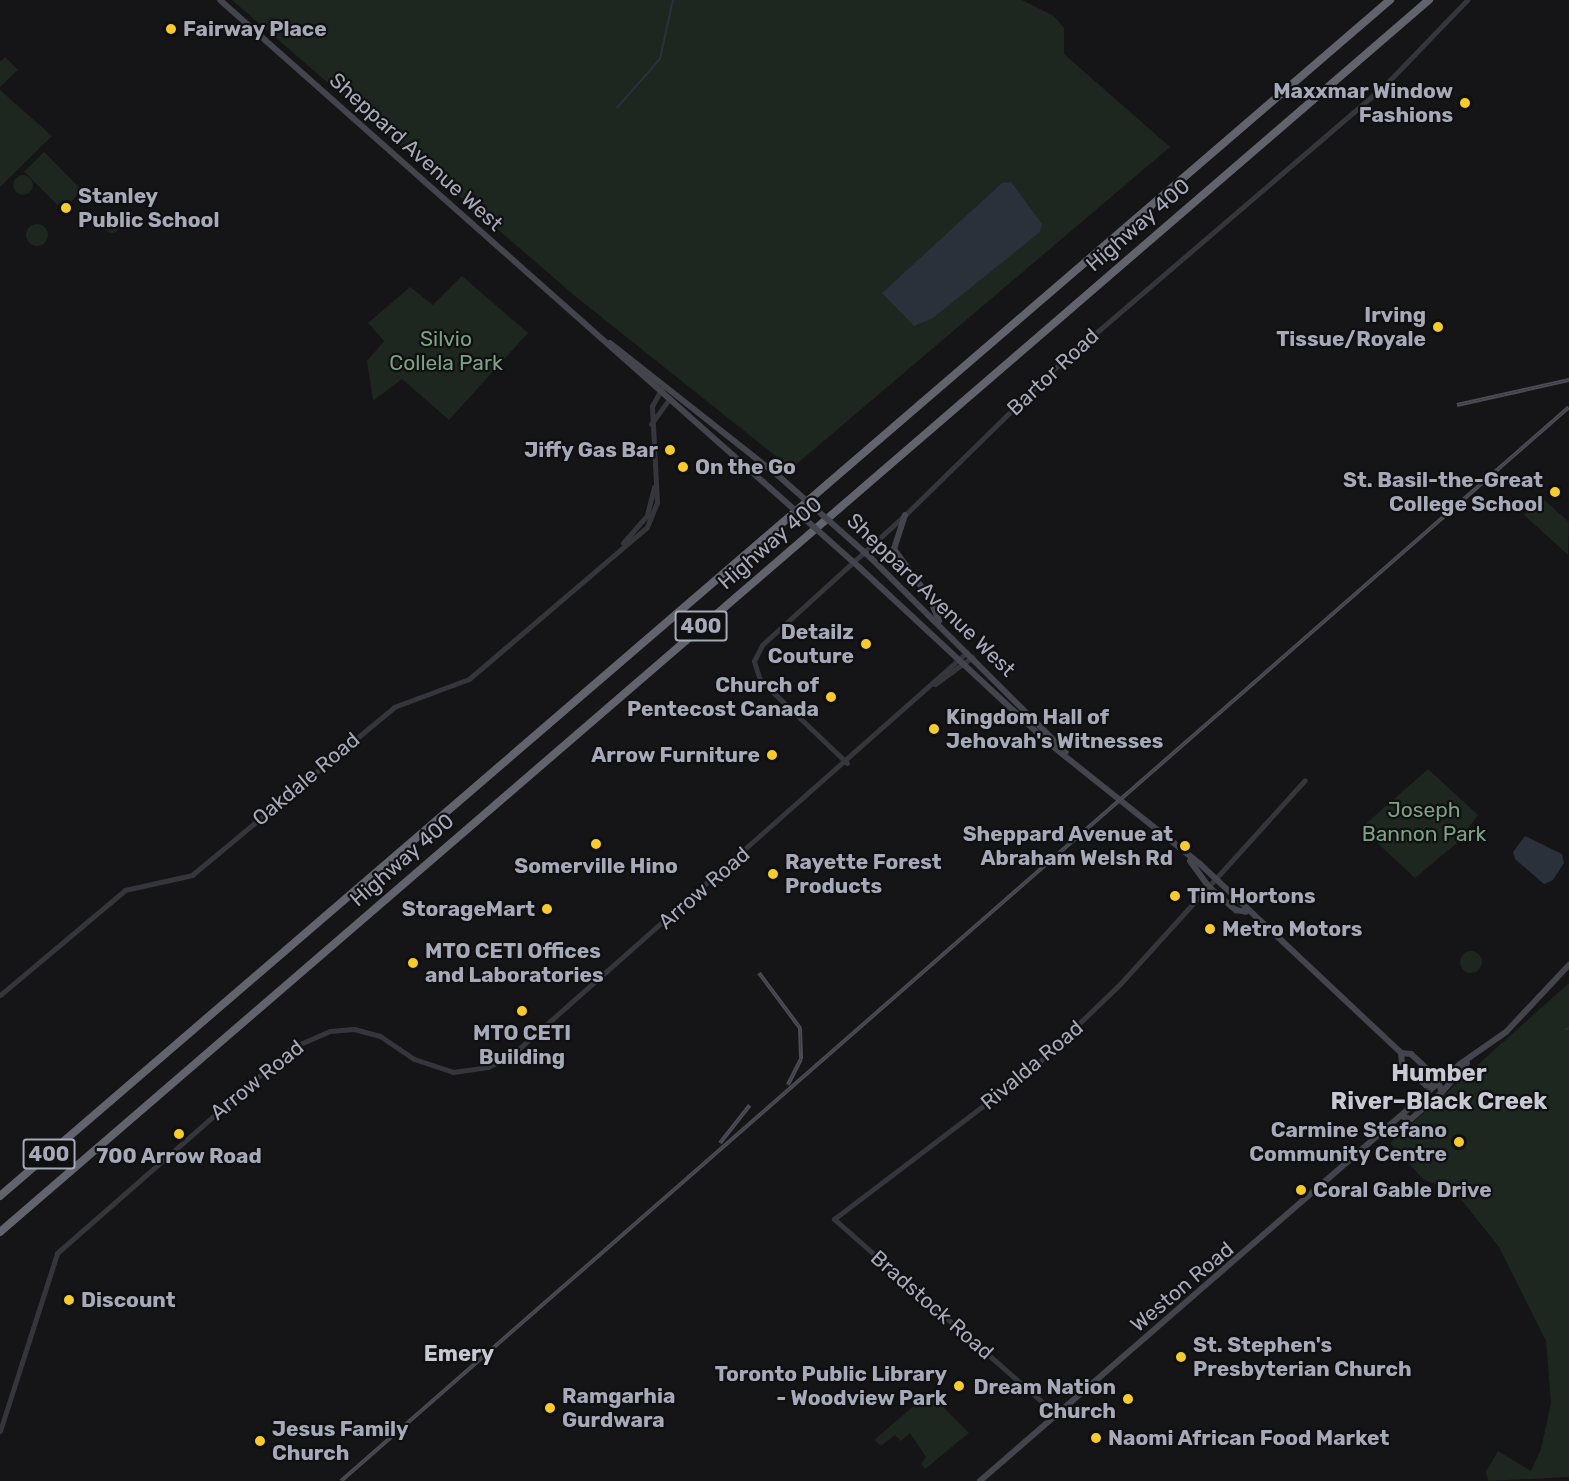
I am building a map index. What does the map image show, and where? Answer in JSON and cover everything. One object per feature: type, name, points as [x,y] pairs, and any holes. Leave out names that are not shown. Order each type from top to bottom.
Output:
[{"type":"highway","name":"Highway 400","points":[[0,1196],[1390,0]]},
{"type":"highway","name":"Highway 400","points":[[0,1232],[1429,0]]},
{"type":"main road","name":"Sheppard Avenue West","points":[[220,0],[590,329],[658,393],[860,568],[957,660],[1190,861],[1214,878],[1246,912],[1401,1053],[1411,1054],[1436,1077],[1436,1085],[1442,1092]]},
{"type":"main road","name":"Sheppard Avenue West","points":[[590,329],[673,391],[782,478],[943,627],[1072,760]]},
{"type":"main road","points":[[905,515],[894,549],[929,597],[943,627]]},
{"type":"main road","name":"Sheppard Avenue West","points":[[1190,861],[1208,886],[1236,910],[1246,912]]},
{"type":"main road","name":"Weston Road","points":[[980,1481],[1404,1117],[1436,1085],[1467,1063],[1517,1021],[1569,965]]},
{"type":"main road","name":"Sheppard Avenue West","points":[[1401,1053],[1402,1063],[1426,1085],[1436,1085]]},
{"type":"main road","name":"Weston Road","points":[[1404,1117],[1411,1119],[1442,1092],[1467,1063]]},
{"type":"street","name":"Bartor Road","points":[[846,763],[765,687],[754,661],[762,645],[905,515],[1055,368],[1386,84],[1467,0]]},
{"type":"street","name":"Oakdale Road","points":[[0,995],[125,890],[192,874],[394,707],[469,679],[610,556],[647,515],[656,482],[650,425],[658,393],[665,385]]},
{"type":"street","points":[[650,425],[673,391]]},
{"type":"street","name":"Arrow Road","points":[[0,1431],[57,1253],[291,1048],[330,1031],[354,1029],[380,1036],[441,1070],[466,1072],[498,1063],[846,763],[935,684],[967,652]]},
{"type":"street","name":"Arrow Road","points":[[935,684],[964,666],[972,657]]},
{"type":"street","name":"Rivalda Road","points":[[834,1219],[1034,1067],[1114,991],[1305,780]]},
{"type":"street","name":"Bradstock Road","points":[[834,1219],[1057,1415]]},
{"type":"green space","points":[[232,0],[1022,0],[1054,16],[1064,28],[1064,54],[1170,147],[792,468],[794,460],[787,465],[575,296]]},
{"type":"green space","points":[[5,57],[18,70],[0,87],[0,62]]},
{"type":"green space","points":[[0,90],[52,136],[0,187]]},
{"type":"green space","points":[[44,152],[82,190],[62,210],[24,172]]},
{"type":"green space","points":[[23,175],[30,178],[33,185],[30,192],[23,195],[16,192],[13,185],[16,178]]},
{"type":"green space","points":[[112,217],[118,219],[120,225],[118,231],[112,233],[106,231],[104,225],[106,219]]},
{"type":"green space","points":[[37,224],[45,227],[48,235],[45,243],[37,246],[29,243],[26,235],[29,227]]},
{"type":"green space","name":"Silvio Collela Park","points":[[462,276],[528,333],[449,420],[402,379],[373,401],[367,361],[384,341],[368,323],[410,287],[433,305]]},
{"type":"green space","points":[[1542,498],[1569,522],[1568,555],[1524,515]]},
{"type":"green space","name":"Joseph Bannon Park","points":[[1428,769],[1478,815],[1457,843],[1415,878],[1361,828]]},
{"type":"green space","points":[[1471,951],[1481,958],[1482,962],[1475,972],[1471,973],[1461,966],[1460,962],[1467,952]]},
{"type":"green space","points":[[1569,983],[1569,1477],[1488,1481],[1486,1472],[1498,1451],[1531,1471],[1541,1449],[1551,1403],[1546,1341],[1499,1247],[1456,1193],[1423,1179],[1390,1143]]},
{"type":"green space","points":[[929,1393],[969,1433],[925,1469],[921,1464],[926,1457],[910,1433],[901,1441],[895,1435],[881,1446],[874,1440]]},
{"type":"shaded area","points":[[1011,182],[1042,224],[1040,232],[933,318],[914,326],[882,293],[1002,183]]},
{"type":"shaded area","points":[[1525,836],[1562,854],[1564,863],[1553,880],[1544,884],[1515,859],[1513,852]]},
{"type":"waterway","points":[[617,108],[660,59],[673,0]]},
{"type":"railway","points":[[1457,405],[1569,380]]},
{"type":"railway","points":[[341,1481],[1569,407]]},
{"type":"railway","points":[[759,973],[800,1028],[801,1059],[788,1085]]},
{"type":"railway","points":[[720,1143],[750,1105]]},
{"type":"place","name":"Fairway Place","points":[[171,29]]},
{"type":"place","name":"Maxxmar Window Fashions","points":[[1465,103]]},
{"type":"place","name":"Stanley Public School","points":[[66,208]]},
{"type":"place","name":"Irving Tissue/Royale","points":[[1438,327]]},
{"type":"place","name":"Jiffy Gas Bar","points":[[670,450]]},
{"type":"place","name":"On the Go","points":[[683,467]]},
{"type":"place","name":"St. Basil-the-Great College School","points":[[1555,492]]},
{"type":"place","name":"Detailz Couture","points":[[866,644]]},
{"type":"place","name":"Church of Pentecost Canada","points":[[831,697]]},
{"type":"place","name":"Kingdom Hall of Jehovah's Witnesses","points":[[934,729]]},
{"type":"place","name":"Arrow Furniture","points":[[772,755]]},
{"type":"place","name":"Somerville Hino","points":[[596,844]]},
{"type":"place","name":"Sheppard Avenue at Abraham Welsh Rd","points":[[1185,846]]},
{"type":"place","name":"Rayette Forest Products","points":[[773,874]]},
{"type":"place","name":"Tim Hortons","points":[[1175,896]]},
{"type":"place","name":"StorageMart","points":[[547,909]]},
{"type":"place","name":"Metro Motors","points":[[1210,929]]},
{"type":"place","name":"MTO CETI Offices and Laboratories","points":[[413,963]]},
{"type":"place","name":"MTO CETI Building","points":[[522,1011]]},
{"type":"place","name":"700 Arrow Road","points":[[179,1134]]},
{"type":"place","name":"Carmine Stefano Community Centre","points":[[1459,1142]]},
{"type":"place","name":"Coral Gable Drive","points":[[1301,1190]]},
{"type":"place","name":"Discount","points":[[69,1300]]},
{"type":"place","name":"St. Stephen's Presbyterian Church","points":[[1181,1357]]},
{"type":"place","name":"Toronto Public Library - Woodview Park","points":[[959,1386]]},
{"type":"place","name":"Dream Nation Church","points":[[1128,1399]]},
{"type":"place","name":"Ramgarhia Gurdwara","points":[[550,1408]]},
{"type":"place","name":"Naomi African Food Market","points":[[1096,1438]]},
{"type":"place","name":"Jesus Family Church","points":[[260,1441]]},
{"type":"district","name":"Humber River–Black Creek","points":[[1439,1088]]},
{"type":"district","name":"Emery","points":[[459,1354]]}]
